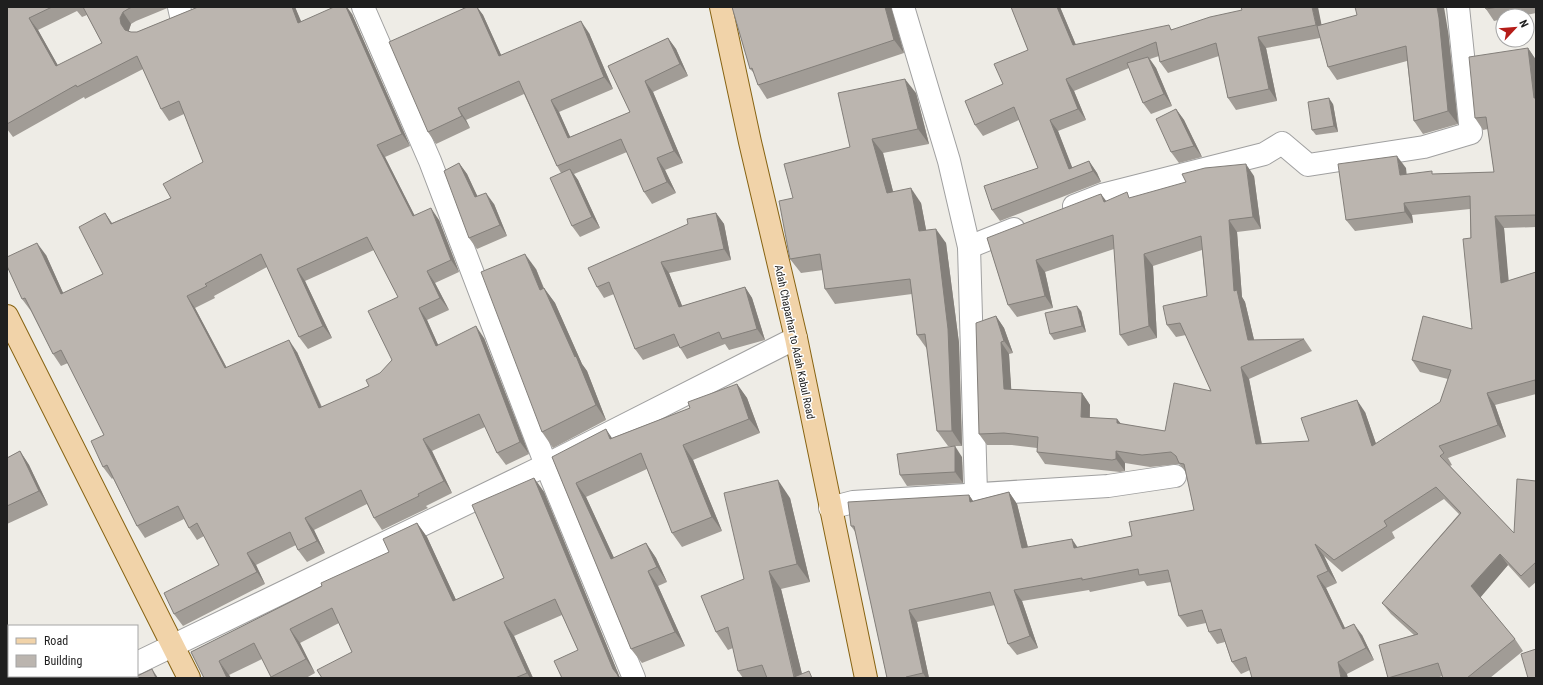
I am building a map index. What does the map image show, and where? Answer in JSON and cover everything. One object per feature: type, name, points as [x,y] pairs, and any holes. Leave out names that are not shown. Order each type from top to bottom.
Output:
[{"type":"main road","name":"Adah Chaparhar to Adah Kabul Road","points":[[721,7],[796,338],[866,678]]},
{"type":"main road","points":[[7,316],[189,678]]},
{"type":"street","points":[[363,7],[430,161],[546,464],[634,678]]},
{"type":"street","points":[[903,7],[949,160],[969,247],[976,493]]},
{"type":"street","points":[[1058,212],[1102,195],[1264,154],[1282,143],[1308,165],[1424,147],[1471,134],[1458,7]]},
{"type":"street","points":[[969,247],[1036,221]]},
{"type":"street","points":[[138,662],[546,464],[796,338]]},
{"type":"street","points":[[830,508],[853,502],[976,493],[1108,486],[1175,476]]},
{"type":"building","points":[[7,7],[52,7],[29,18],[56,66],[102,43],[83,7],[132,7],[123,12],[120,18],[121,24],[125,30],[137,32],[198,7],[292,7],[298,23],[334,7],[346,7],[402,134],[377,145],[413,216],[431,208],[451,260],[427,271],[440,298],[419,308],[436,346],[476,326],[520,442],[497,453],[479,414],[423,439],[444,481],[418,494],[419,496],[374,518],[361,490],[305,518],[317,541],[298,550],[290,532],[247,553],[257,572],[174,614],[164,593],[219,565],[197,523],[189,528],[178,506],[137,526],[107,465],[103,467],[91,441],[104,435],[61,350],[53,354],[25,298],[22,299],[7,266],[7,257],[37,243],[61,294],[103,274],[79,227],[105,213],[111,224],[171,198],[163,184],[203,162],[179,101],[161,109],[137,56],[77,87],[76,85],[7,124]],"holes":[[[367,237],[398,297],[368,311],[392,360],[380,373],[366,380],[369,386],[319,408],[289,340],[225,368],[187,296],[207,286],[205,284],[261,254],[299,337],[323,326],[297,269]]]},
{"type":"building","points":[[467,7],[477,7],[499,56],[581,21],[604,77],[551,100],[568,138],[630,112],[608,66],[668,38],[680,64],[645,81],[674,151],[657,158],[667,182],[644,192],[621,139],[557,166],[519,81],[458,108],[462,116],[428,132],[389,42]]},
{"type":"building","points":[[732,7],[885,7],[894,40],[758,85],[752,68],[750,69]]},
{"type":"building","points":[[1011,7],[1057,7],[1073,45],[1169,25],[1171,30],[1210,17],[1242,10],[1241,7],[1312,7],[1316,25],[1258,37],[1269,89],[1228,98],[1216,43],[1160,62],[1156,42],[1066,79],[1078,109],[1050,120],[1069,169],[1089,161],[1093,171],[992,210],[984,186],[1038,168],[1014,107],[975,125],[965,101],[1003,84],[994,64],[1028,50]]},
{"type":"building","points":[[1355,7],[1437,7],[1448,111],[1414,121],[1406,46],[1328,67],[1317,26],[1357,15]]},
{"type":"building","points":[[1485,7],[1498,7],[1486,9]]},
{"type":"building","points":[[1528,48],[1534,98],[1536,98],[1536,215],[1495,216],[1501,283],[1536,272],[1536,385],[1535,380],[1487,393],[1498,425],[1439,446],[1444,453],[1440,456],[1514,533],[1517,479],[1536,481],[1536,562],[1521,576],[1500,554],[1471,586],[1515,639],[1467,678],[1443,678],[1438,663],[1388,678],[1379,645],[1418,634],[1382,603],[1461,513],[1436,487],[1384,521],[1387,526],[1334,560],[1315,544],[1328,571],[1317,576],[1343,629],[1354,624],[1366,648],[1338,662],[1341,678],[1252,678],[1246,657],[1232,662],[1221,629],[1209,632],[1202,610],[1179,616],[1168,570],[1139,575],[1138,569],[1082,580],[1082,578],[1014,590],[1030,636],[1008,644],[990,592],[909,610],[923,673],[906,677],[907,678],[887,678],[854,526],[851,526],[848,502],[969,495],[970,502],[1009,492],[1022,548],[1072,539],[1074,548],[1132,536],[1129,522],[1194,510],[1184,464],[1179,463],[1176,456],[1171,452],[1142,455],[1116,451],[1116,459],[1112,460],[1037,452],[1038,437],[1004,433],[979,434],[976,323],[996,316],[1004,341],[1001,342],[1004,389],[1082,393],[1081,417],[1117,419],[1117,423],[1165,431],[1174,383],[1211,391],[1180,323],[1167,325],[1163,306],[1207,296],[1201,236],[1144,254],[1149,326],[1120,335],[1113,235],[1036,260],[1045,296],[1008,305],[987,238],[1101,194],[1104,202],[1127,192],[1129,198],[1186,182],[1182,174],[1205,168],[1246,164],[1253,217],[1229,220],[1234,291],[1237,290],[1248,340],[1304,339],[1241,367],[1256,444],[1309,441],[1301,418],[1357,400],[1372,446],[1440,402],[1451,370],[1412,360],[1423,316],[1472,329],[1463,239],[1471,238],[1470,196],[1404,203],[1405,212],[1346,220],[1338,164],[1397,156],[1400,175],[1432,171],[1432,174],[1494,172],[1486,117],[1475,118],[1469,57]]},
{"type":"building","points":[[1148,57],[1164,94],[1143,103],[1127,63]]},
{"type":"building","points":[[905,79],[918,129],[872,139],[887,193],[911,188],[919,231],[936,229],[948,329],[952,431],[937,431],[925,334],[917,335],[910,279],[825,289],[820,254],[790,259],[779,201],[793,198],[784,164],[850,147],[838,93]]},
{"type":"building","points":[[1329,98],[1334,126],[1312,130],[1308,102]]},
{"type":"building","points":[[1176,109],[1194,146],[1171,152],[1156,119]]},
{"type":"building","points":[[459,163],[475,197],[486,193],[500,225],[469,238],[444,171]]},
{"type":"building","points":[[570,169],[592,217],[572,226],[550,178]]},
{"type":"building","points":[[716,213],[724,249],[661,262],[679,307],[745,287],[757,329],[722,339],[719,332],[680,348],[674,334],[635,349],[609,282],[597,287],[588,268],[688,224],[687,219]]},
{"type":"building","points":[[525,254],[540,290],[544,288],[575,357],[576,356],[596,405],[542,432],[481,272]]},
{"type":"building","points":[[1077,306],[1082,326],[1050,334],[1045,313]]},
{"type":"building","points":[[737,384],[749,419],[683,445],[712,517],[672,533],[641,453],[576,483],[611,559],[646,543],[657,567],[648,571],[675,632],[631,649],[552,457],[606,429],[610,439],[690,408],[688,402]]},
{"type":"building","points":[[955,446],[955,472],[900,475],[897,454]]},
{"type":"building","points":[[20,451],[39,491],[7,506],[7,458]]},
{"type":"building","points":[[534,478],[613,669],[619,678],[562,678],[554,661],[578,650],[555,599],[504,622],[527,673],[515,678],[322,678],[317,670],[352,652],[332,608],[290,629],[306,659],[271,677],[254,643],[219,661],[227,678],[204,678],[191,652],[322,586],[321,583],[389,552],[383,539],[417,523],[453,601],[504,578],[472,505]]},
{"type":"building","points":[[778,480],[797,564],[769,571],[794,677],[809,671],[812,678],[767,678],[762,665],[738,671],[728,627],[716,632],[701,596],[744,579],[724,493]]},
{"type":"building","points":[[1536,649],[1536,678],[1528,678],[1521,654]]},
{"type":"building","points":[[7,658],[8,677],[38,677],[7,678]]},
{"type":"building","points":[[152,669],[156,678],[133,678],[138,677]]}]
